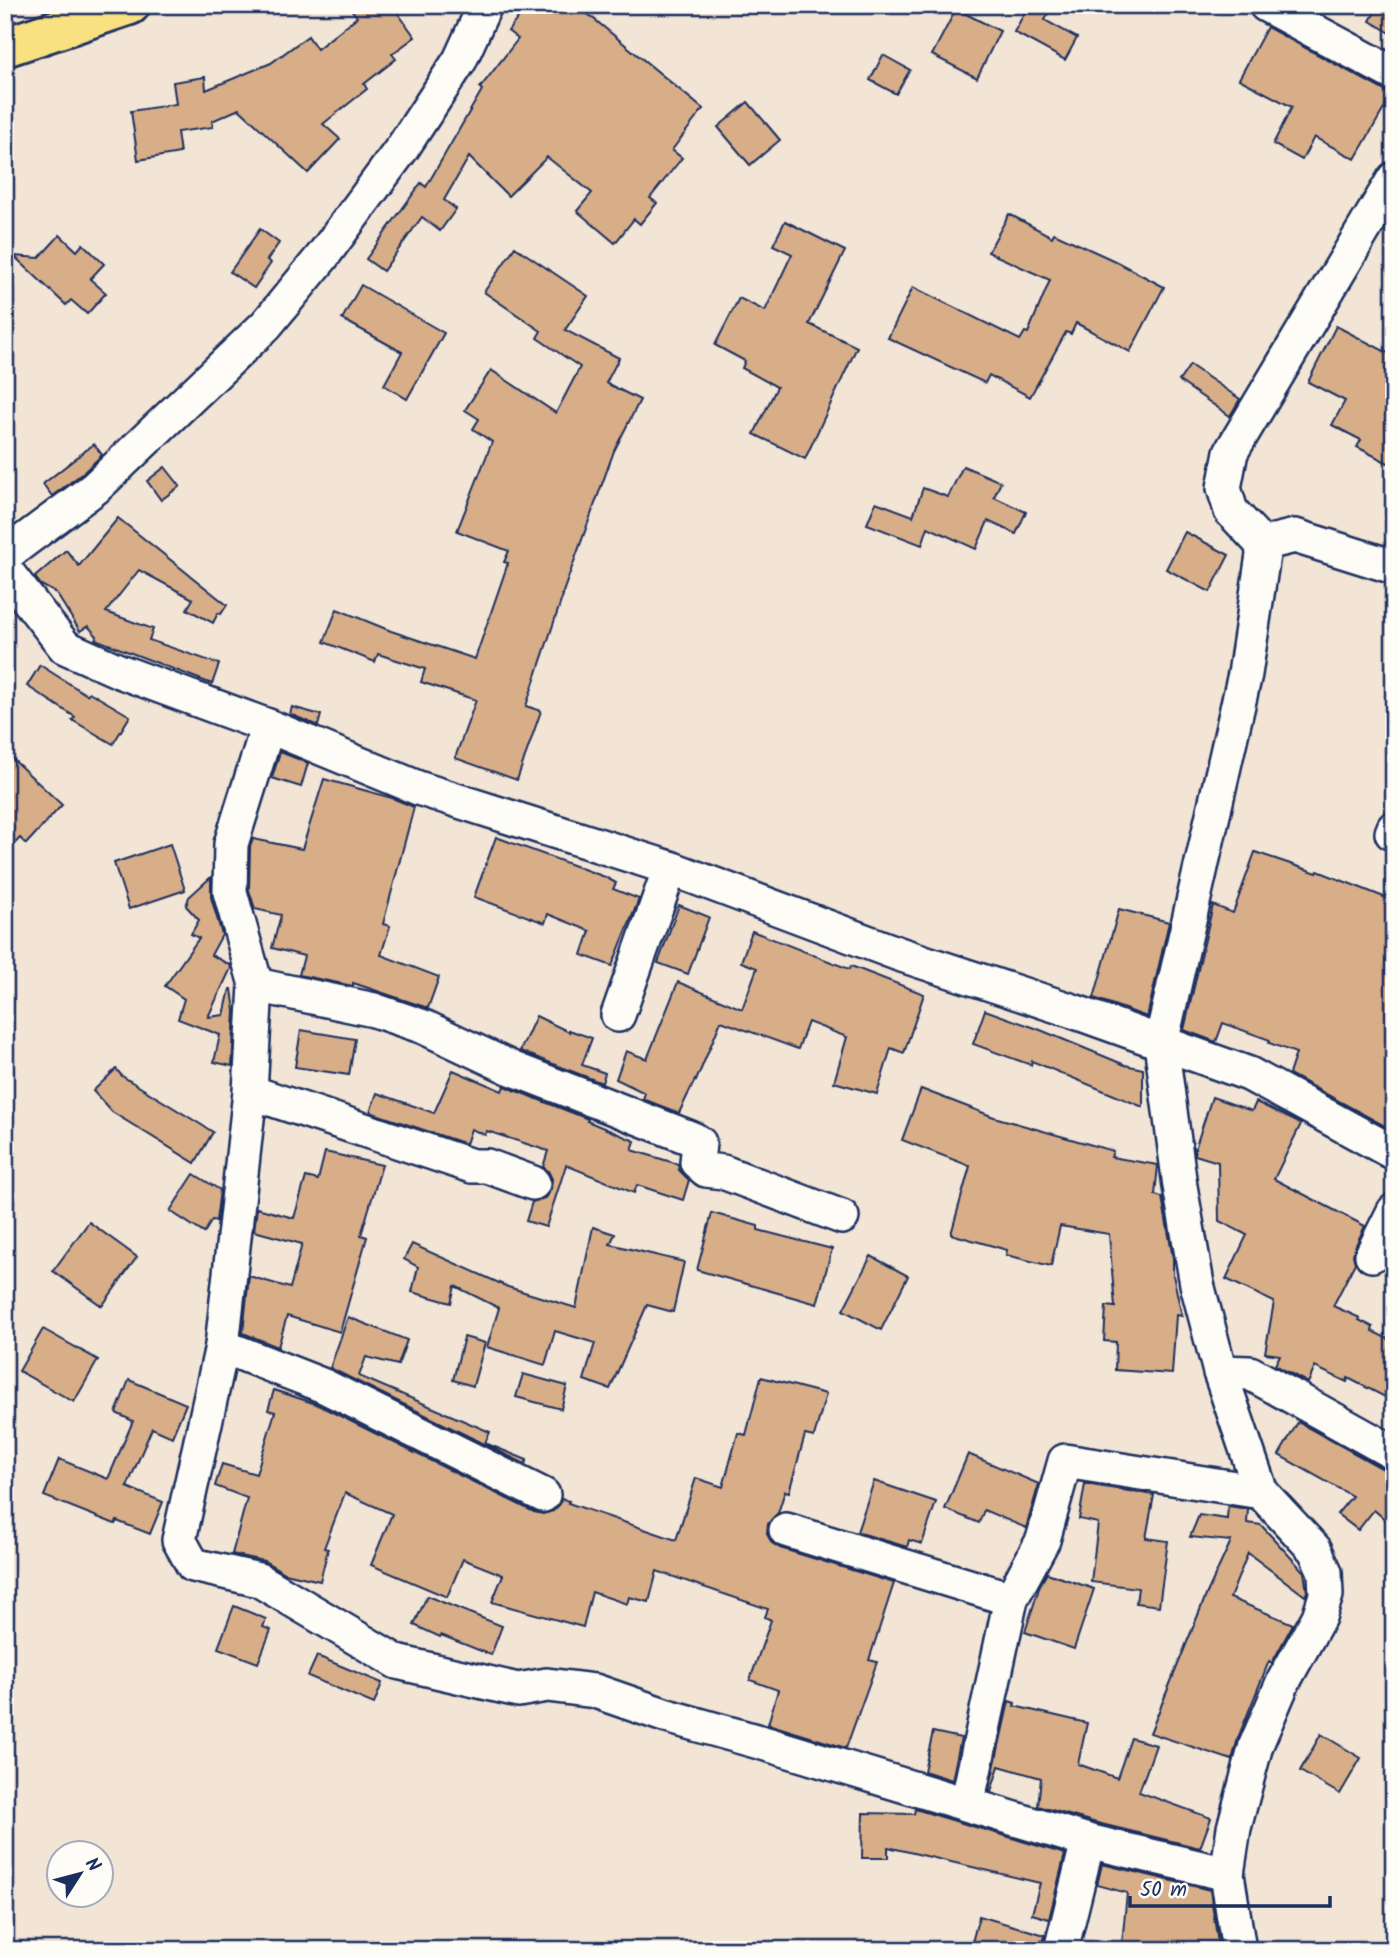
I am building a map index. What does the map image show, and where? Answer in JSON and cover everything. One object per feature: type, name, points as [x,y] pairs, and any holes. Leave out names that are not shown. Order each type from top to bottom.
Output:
[{"type":"highway","points":[[5,47],[130,5]]},
{"type":"street","points":[[5,555],[95,488],[266,325],[322,257],[403,147],[460,60],[485,5]]},
{"type":"street","points":[[1266,5],[1394,74]]},
{"type":"street","points":[[1239,1950],[1227,1874],[1234,1828],[1256,1745],[1283,1682],[1319,1616],[1326,1595],[1325,1572],[1315,1550],[1261,1492],[1220,1372],[1197,1284],[1180,1186],[1161,1043],[1245,674],[1263,555],[1262,544],[1231,511],[1224,488],[1231,452],[1390,193]]},
{"type":"street","points":[[1262,544],[1295,536],[1394,567]]},
{"type":"street","points":[[5,570],[65,646],[119,671],[268,726],[418,788],[670,868],[899,954],[1073,1011],[1249,1074],[1394,1153]]},
{"type":"street","points":[[268,726],[230,844],[230,892],[256,985],[250,1092],[222,1346],[179,1540],[193,1565],[259,1580],[397,1662],[518,1690],[547,1685],[595,1691],[667,1716],[1087,1841],[1227,1874]]},
{"type":"street","points":[[618,1015],[670,868]]},
{"type":"street","points":[[256,985],[373,1010],[424,1027],[511,1068],[693,1139],[699,1143],[697,1162],[706,1170],[723,1172],[842,1217]]},
{"type":"street","points":[[250,1092],[472,1166],[487,1166],[533,1183]]},
{"type":"street","points":[[1372,1255],[1394,1211]]},
{"type":"street","points":[[222,1346],[324,1386],[543,1495]]},
{"type":"street","points":[[1220,1372],[1250,1373],[1394,1453]]},
{"type":"street","points":[[967,1804],[1011,1599],[1043,1540],[1065,1461],[1261,1492]]},
{"type":"street","points":[[786,1530],[1011,1599]]},
{"type":"street","points":[[1061,1950],[1087,1841]]},
{"type":"building","points":[[348,5],[392,5],[415,37],[392,54],[396,59],[364,84],[367,89],[323,124],[340,139],[308,173],[239,109],[212,121],[213,127],[177,132],[180,153],[138,160],[131,111],[176,104],[173,82],[205,77],[206,90],[271,63],[308,36],[317,49],[357,17]]},
{"type":"building","points":[[528,5],[577,5],[703,109],[672,150],[682,158],[650,198],[657,203],[640,224],[634,219],[615,243],[577,211],[592,193],[547,157],[508,196],[469,157],[444,200],[456,209],[440,231],[422,217],[383,271],[366,259],[421,183],[426,187],[482,90],[480,88],[518,39],[508,31]]},
{"type":"building","points":[[1029,5],[1053,5],[1045,20],[1077,38],[1065,60],[1014,32]]},
{"type":"building","points":[[1379,5],[1394,5],[1394,35],[1370,21]]},
{"type":"building","points":[[956,9],[1000,31],[977,78],[932,55]]},
{"type":"building","points":[[1267,27],[1393,93],[1355,159],[1314,137],[1302,160],[1273,144],[1292,107],[1239,79]]},
{"type":"building","points":[[883,55],[910,70],[896,94],[870,80]]},
{"type":"building","points":[[748,102],[780,140],[750,165],[718,127]]},
{"type":"building","points":[[1009,214],[1052,237],[1054,233],[1115,261],[1164,287],[1130,352],[1076,323],[1071,334],[1066,332],[1030,397],[989,375],[985,383],[888,338],[913,287],[1020,340],[1025,332],[1028,333],[1050,280],[988,252]]},
{"type":"building","points":[[785,221],[845,251],[809,324],[857,347],[805,459],[754,434],[777,387],[742,368],[745,361],[715,345],[739,298],[765,311],[792,254],[773,245]]},
{"type":"building","points":[[260,229],[279,243],[267,260],[271,263],[254,288],[230,272]]},
{"type":"building","points":[[60,235],[77,251],[83,244],[104,264],[90,279],[106,293],[87,314],[71,300],[66,305],[14,256],[39,258]]},
{"type":"building","points":[[515,247],[588,296],[565,330],[619,358],[606,383],[640,400],[614,451],[562,595],[526,706],[541,711],[517,780],[455,758],[476,700],[421,682],[425,669],[378,654],[375,662],[324,642],[337,609],[391,631],[475,659],[508,563],[504,562],[509,551],[457,531],[492,442],[473,429],[479,419],[465,410],[491,370],[556,413],[580,367],[537,338],[541,331],[484,292]]},
{"type":"building","points":[[361,285],[444,333],[407,399],[384,385],[402,352],[342,319]]},
{"type":"building","points":[[1336,326],[1394,356],[1394,466],[1357,447],[1361,440],[1332,425],[1345,401],[1308,382]]},
{"type":"building","points":[[1190,365],[1240,399],[1230,416],[1179,381]]},
{"type":"building","points":[[94,444],[102,455],[52,496],[43,484]]},
{"type":"building","points":[[963,466],[1001,482],[994,497],[1026,512],[1016,534],[988,521],[976,549],[928,527],[922,545],[867,524],[876,502],[913,516],[923,488],[948,497]]},
{"type":"building","points":[[165,467],[180,486],[161,500],[147,481]]},
{"type":"building","points":[[118,518],[227,605],[221,614],[218,613],[213,623],[187,609],[193,599],[139,570],[106,612],[153,629],[149,640],[219,664],[212,684],[95,639],[97,636],[88,626],[80,631],[56,593],[41,585],[35,577],[66,550],[79,566]]},
{"type":"building","points":[[1185,532],[1229,555],[1210,592],[1166,569]]},
{"type":"building","points":[[40,665],[87,695],[89,692],[130,716],[113,744],[72,720],[75,717],[27,686]]},
{"type":"building","points":[[292,707],[321,715],[318,726],[290,714]]},
{"type":"building","points":[[5,752],[62,805],[26,844],[20,838],[5,854]]},
{"type":"building","points":[[280,752],[308,763],[301,787],[272,778]]},
{"type":"building","points":[[324,779],[414,807],[383,924],[390,926],[381,955],[439,977],[428,1008],[353,983],[353,986],[299,975],[304,956],[272,948],[281,915],[255,909],[249,890],[250,847],[253,839],[302,849]]},
{"type":"building","points":[[496,837],[605,877],[616,883],[613,889],[639,899],[612,966],[582,955],[590,931],[548,914],[545,923],[474,897]]},
{"type":"building","points":[[170,844],[185,890],[129,909],[114,863]]},
{"type":"building","points":[[1255,852],[1317,873],[1318,871],[1394,901],[1394,1131],[1289,1074],[1296,1053],[1269,1043],[1270,1040],[1223,1023],[1216,1042],[1184,1030],[1213,905],[1233,913]]},
{"type":"building","points":[[211,877],[211,897],[222,935],[211,955],[231,968],[208,1017],[224,1015],[232,989],[235,1011],[232,1066],[214,1062],[220,1035],[178,1019],[184,999],[165,986],[199,938],[191,934],[199,920],[186,906],[189,897]]},
{"type":"building","points":[[679,905],[709,917],[688,974],[658,963]]},
{"type":"building","points":[[1119,909],[1169,922],[1147,1017],[1094,998]]},
{"type":"building","points":[[752,931],[849,969],[851,966],[924,994],[904,1053],[891,1048],[877,1094],[834,1082],[847,1037],[808,1022],[798,1049],[721,1021],[696,1081],[679,1113],[643,1099],[645,1093],[616,1079],[626,1051],[647,1059],[678,982],[742,1009],[757,968],[741,962]]},
{"type":"building","points":[[985,1010],[1125,1065],[1143,1069],[1143,1107],[1032,1061],[1031,1065],[973,1044]]},
{"type":"building","points":[[536,1016],[569,1032],[592,1038],[582,1065],[605,1073],[602,1083],[520,1051]]},
{"type":"building","points":[[301,1030],[355,1039],[349,1075],[295,1067]]},
{"type":"building","points":[[116,1069],[122,1076],[213,1132],[195,1163],[112,1112],[93,1091]]},
{"type":"building","points":[[453,1070],[502,1091],[504,1086],[588,1119],[587,1121],[635,1141],[632,1150],[678,1164],[679,1170],[689,1180],[683,1200],[637,1185],[634,1193],[566,1165],[546,1227],[526,1221],[532,1202],[545,1198],[551,1189],[552,1179],[543,1167],[548,1151],[487,1131],[485,1135],[471,1129],[466,1144],[370,1112],[377,1093],[434,1113]]},
{"type":"building","points":[[921,1089],[994,1117],[1113,1151],[1111,1157],[1158,1165],[1155,1195],[1162,1197],[1182,1316],[1176,1315],[1172,1374],[1115,1370],[1116,1342],[1104,1341],[1106,1306],[1115,1307],[1109,1234],[1060,1226],[1051,1266],[1006,1255],[1007,1250],[951,1234],[970,1166],[902,1140]]},
{"type":"building","points":[[1212,1097],[1252,1111],[1256,1102],[1301,1124],[1274,1179],[1365,1226],[1355,1247],[1355,1263],[1333,1306],[1360,1318],[1359,1320],[1373,1327],[1372,1331],[1394,1342],[1394,1379],[1385,1397],[1348,1378],[1347,1382],[1315,1367],[1308,1383],[1275,1365],[1280,1355],[1265,1353],[1274,1302],[1226,1279],[1247,1235],[1219,1221],[1218,1162],[1195,1155]]},
{"type":"building","points":[[325,1152],[382,1165],[361,1235],[367,1237],[340,1332],[287,1316],[278,1347],[243,1333],[249,1276],[290,1288],[302,1244],[254,1231],[257,1208],[294,1218],[306,1177],[318,1180]]},
{"type":"building","points":[[194,1174],[220,1190],[216,1221],[212,1220],[204,1233],[170,1211]]},
{"type":"building","points":[[712,1213],[758,1226],[758,1230],[832,1249],[817,1304],[697,1270]]},
{"type":"building","points":[[89,1222],[137,1257],[102,1306],[53,1271]]},
{"type":"building","points":[[593,1227],[615,1234],[610,1244],[684,1262],[673,1312],[647,1305],[610,1389],[584,1380],[595,1343],[555,1331],[545,1365],[487,1347],[499,1308],[455,1286],[451,1303],[412,1292],[418,1267],[404,1259],[412,1244],[508,1287],[576,1308]]},
{"type":"building","points":[[871,1256],[908,1276],[881,1330],[843,1310]]},
{"type":"building","points":[[348,1317],[407,1340],[398,1365],[366,1357],[359,1376],[490,1432],[485,1443],[527,1460],[525,1464],[330,1368]]},
{"type":"building","points":[[43,1329],[98,1360],[74,1402],[19,1371]]},
{"type":"building","points":[[464,1337],[485,1343],[473,1386],[453,1380]]},
{"type":"building","points":[[523,1374],[567,1386],[561,1409],[516,1397]]},
{"type":"building","points":[[761,1377],[826,1394],[814,1437],[805,1435],[789,1492],[785,1491],[778,1513],[768,1524],[767,1534],[772,1543],[780,1548],[894,1583],[869,1660],[877,1662],[846,1748],[768,1724],[778,1690],[750,1680],[771,1620],[765,1617],[768,1609],[657,1571],[649,1602],[629,1597],[627,1604],[592,1592],[583,1627],[492,1602],[503,1575],[463,1559],[447,1597],[371,1565],[392,1514],[345,1493],[324,1548],[328,1549],[320,1581],[285,1573],[264,1561],[232,1554],[247,1498],[215,1486],[222,1464],[256,1474],[275,1412],[268,1410],[274,1390],[316,1404],[534,1512],[543,1514],[553,1511],[561,1499],[676,1540],[696,1478],[723,1487],[738,1433],[746,1435]]},
{"type":"building","points":[[129,1380],[186,1404],[172,1437],[152,1428],[127,1487],[163,1502],[150,1534],[117,1521],[115,1524],[44,1496],[59,1459],[108,1479],[133,1421],[116,1413]]},
{"type":"building","points":[[1298,1422],[1385,1470],[1394,1472],[1394,1527],[1374,1510],[1358,1530],[1337,1514],[1352,1496],[1279,1455]]},
{"type":"building","points":[[968,1454],[1039,1484],[1026,1528],[984,1510],[979,1523],[945,1509]]},
{"type":"building","points":[[874,1481],[936,1502],[922,1544],[909,1540],[907,1547],[857,1532]]},
{"type":"building","points":[[1085,1484],[1154,1495],[1146,1538],[1168,1541],[1159,1606],[1136,1603],[1138,1588],[1091,1582],[1098,1523],[1079,1519]]},
{"type":"building","points":[[1228,1506],[1248,1509],[1247,1523],[1261,1525],[1304,1572],[1307,1592],[1305,1596],[1248,1553],[1230,1598],[1293,1624],[1272,1663],[1269,1661],[1232,1760],[1150,1733],[1231,1541],[1190,1537],[1199,1515],[1227,1519]]},
{"type":"building","points":[[1047,1573],[1094,1589],[1074,1649],[1025,1632],[1040,1585]]},
{"type":"building","points":[[427,1596],[502,1626],[491,1655],[414,1625]]},
{"type":"building","points":[[234,1606],[266,1619],[263,1627],[271,1630],[258,1663],[218,1648]]},
{"type":"building","points":[[317,1656],[382,1683],[374,1704],[308,1676]]},
{"type":"building","points":[[1009,1701],[1015,1703],[1014,1706],[1087,1723],[1078,1764],[1117,1778],[1131,1738],[1156,1745],[1139,1792],[1211,1818],[1200,1848],[1038,1806],[1041,1778],[999,1766],[991,1792],[989,1791]]},
{"type":"building","points":[[933,1732],[961,1738],[952,1780],[924,1771]]},
{"type":"building","points":[[1321,1734],[1361,1758],[1340,1794],[1300,1771]]},
{"type":"building","points":[[915,1809],[1065,1854],[1049,1919],[1032,1914],[1040,1883],[888,1847],[888,1858],[862,1858],[863,1813],[914,1814]]},
{"type":"building","points":[[1102,1864],[1210,1890],[1219,1950],[1122,1943],[1127,1893],[1097,1885]]},
{"type":"building","points":[[979,1916],[1045,1935],[1042,1950],[970,1950]]}]
